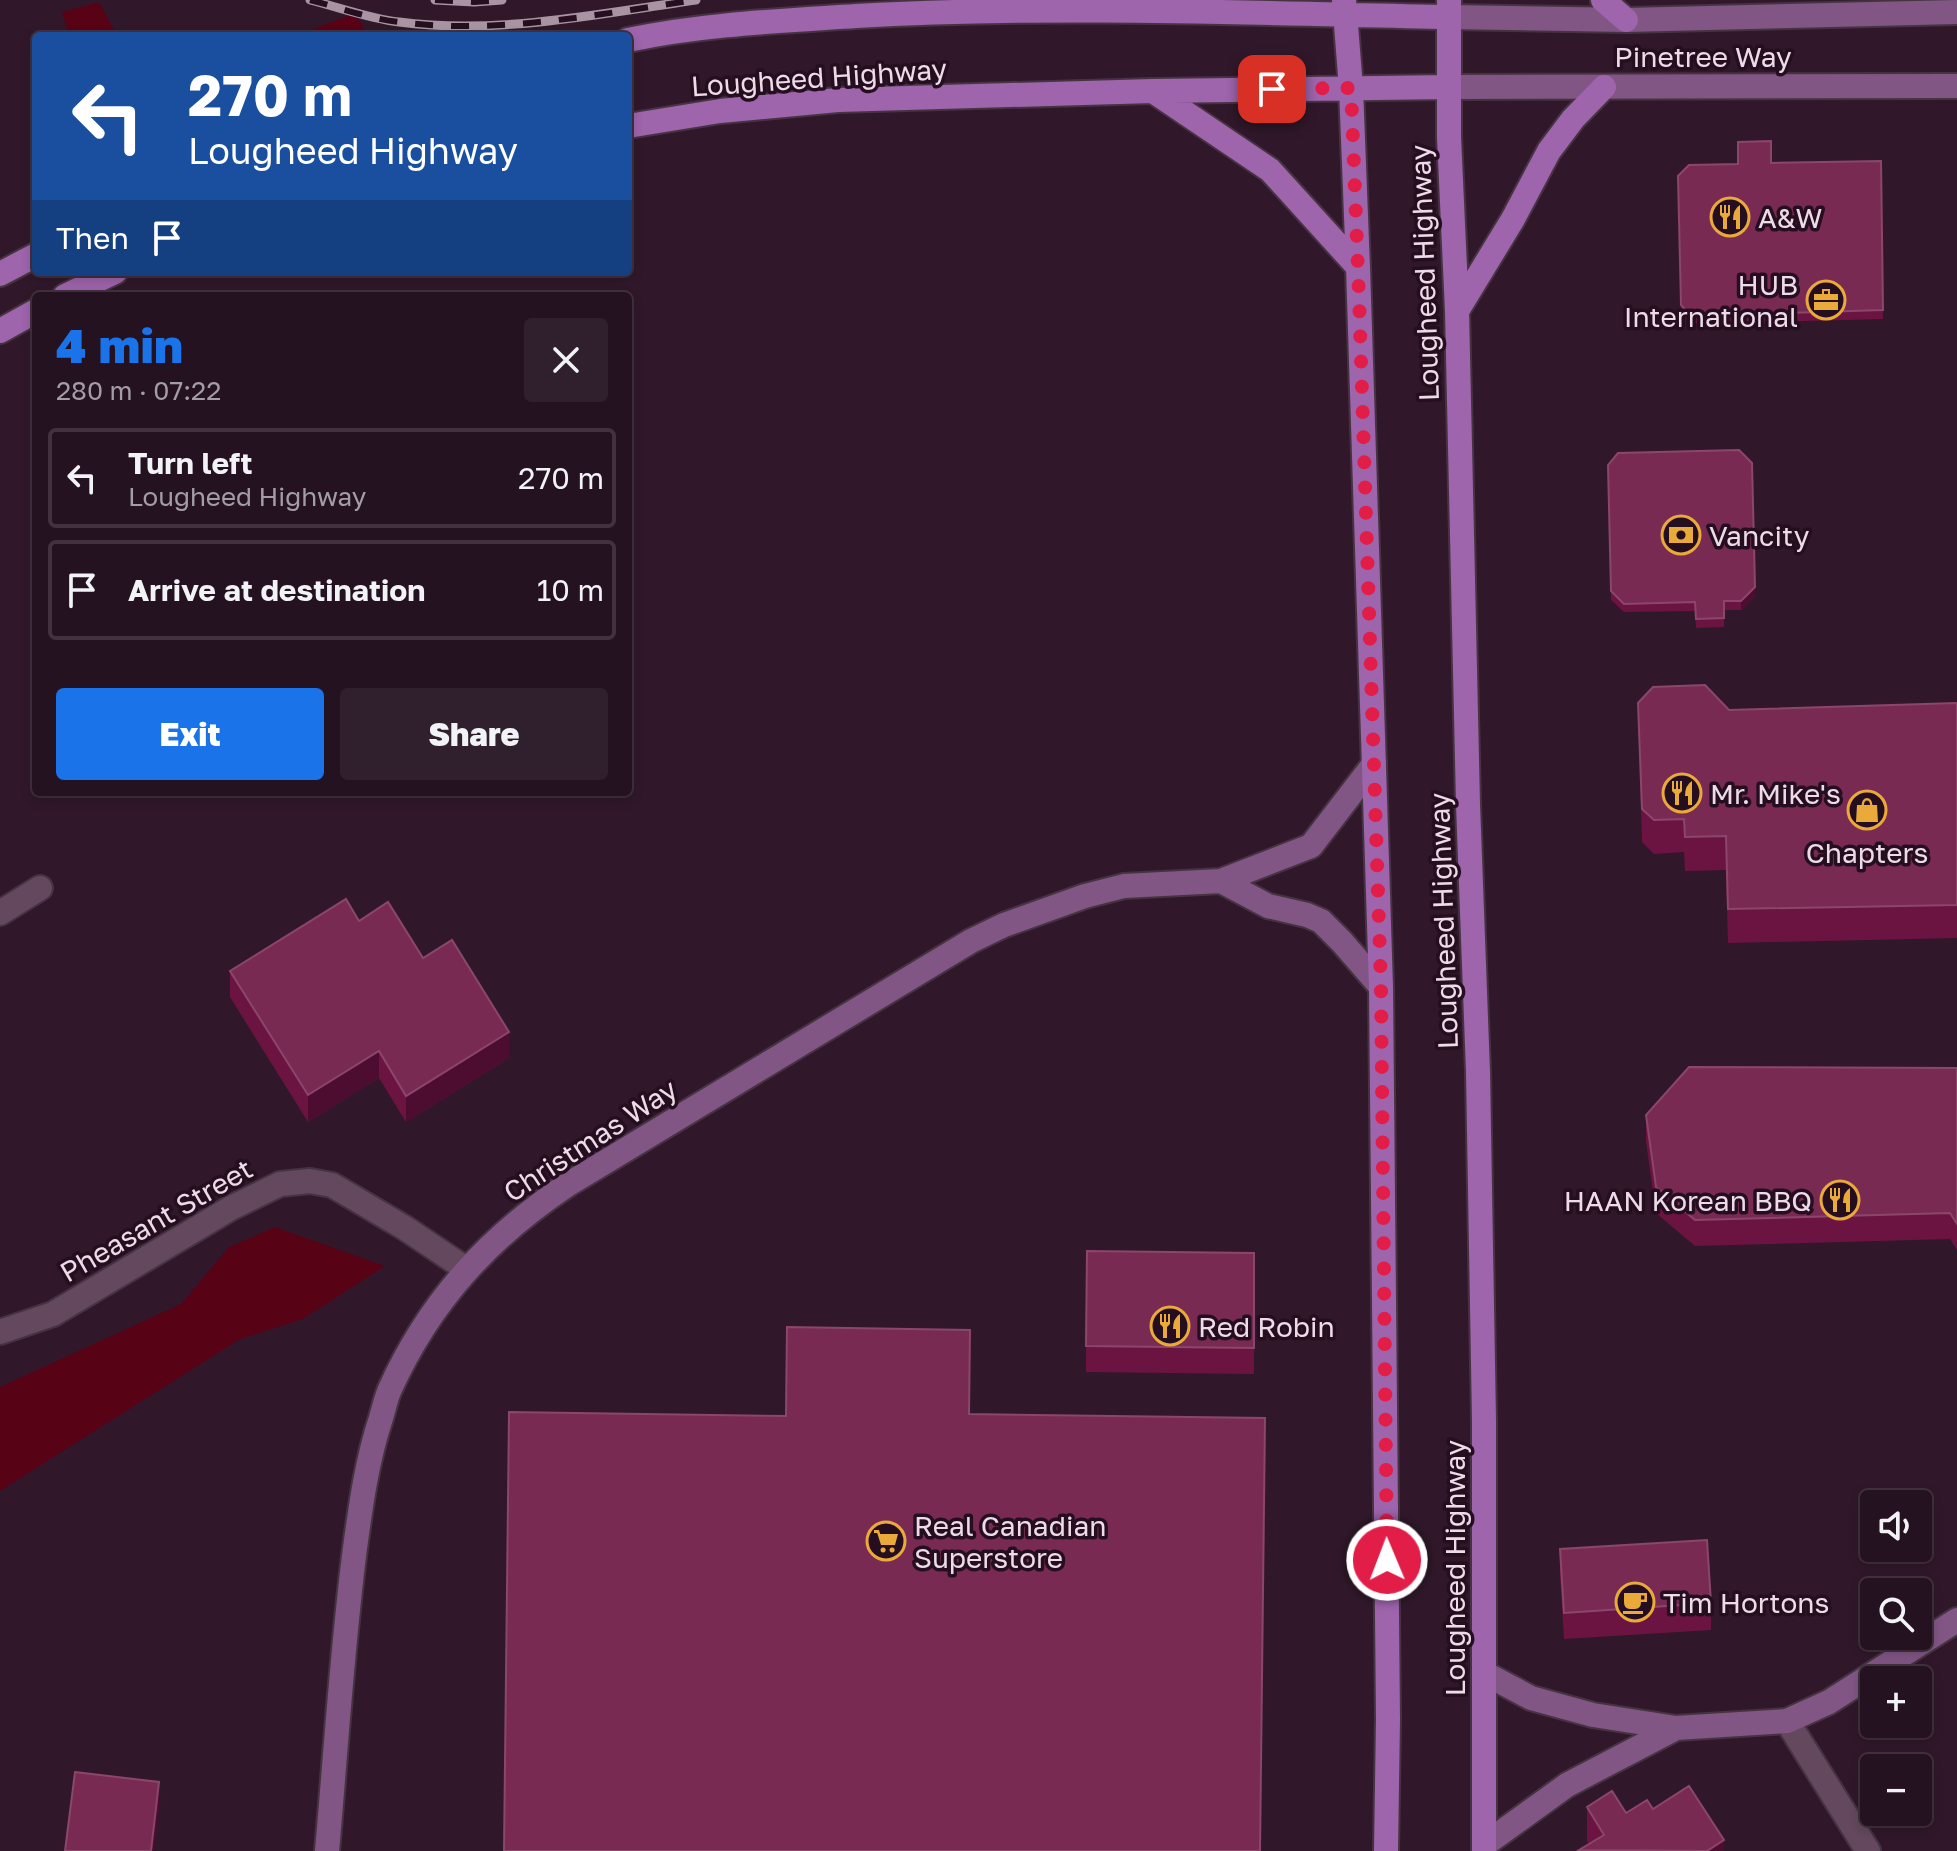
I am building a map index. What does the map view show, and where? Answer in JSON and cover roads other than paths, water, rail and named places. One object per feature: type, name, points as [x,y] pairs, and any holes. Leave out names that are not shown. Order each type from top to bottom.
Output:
[{"type":"main road","points":[[1603,0],[1626,20]]},
{"type":"main road","name":"Lougheed Highway","points":[[632,39],[745,23],[1107,5],[1449,8]]},
{"type":"main road","points":[[1344,7],[1351,88],[1358,267],[1381,987],[1388,1703],[1386,1851]]},
{"type":"main road","points":[[1448,87],[1449,8]]},
{"type":"main road","name":"Lougheed Highway","points":[[632,125],[720,111],[838,100],[1448,87],[1478,1072],[1484,1421],[1484,1848]]},
{"type":"main road","points":[[1457,311],[1513,219],[1549,151],[1573,119],[1604,87]]},
{"type":"main road","points":[[1153,91],[1270,170],[1358,267]]},
{"type":"main road","points":[[0,274],[32,257]]},
{"type":"main road","points":[[73,292],[107,276]]},
{"type":"main road","points":[[0,331],[32,313]]},
{"type":"street","name":"Pinetree Way","points":[[1449,8],[1626,20],[1957,12]]},
{"type":"street","name":"Pinetree Way","points":[[1448,87],[1957,86]]},
{"type":"street","name":"Christmas Way","points":[[327,1851],[349,1596],[372,1444],[389,1390],[420,1334],[466,1269],[500,1235],[567,1185],[971,941],[1042,910],[1111,889],[1221,881],[1311,846],[1374,764]]},
{"type":"street","points":[[1221,881],[1268,906],[1321,921],[1381,987]]},
{"type":"street","points":[[0,913],[40,888]]},
{"type":"street","name":"Pheasant Street","points":[[0,1332],[53,1314],[231,1208],[280,1184],[310,1181],[332,1185],[466,1269]]},
{"type":"street","points":[[1484,1673],[1531,1698],[1593,1715],[1676,1728],[1787,1721],[1829,1702],[1957,1620]]},
{"type":"street","points":[[1787,1721],[1868,1851]]},
{"type":"street","points":[[1484,1848],[1567,1785],[1676,1728]]},
{"type":"railway","points":[[310,0],[388,20],[473,26],[585,17],[696,0]]},
{"type":"railway","points":[[435,0],[502,0]]},
{"type":"place","name":"A&W","points":[[1730,217]]},
{"type":"place","name":"HUB International","points":[[1826,300]]},
{"type":"place","name":"Vancity","points":[[1681,535]]},
{"type":"place","name":"Mr. Mike's","points":[[1682,793]]},
{"type":"place","name":"Chapters","points":[[1867,810]]},
{"type":"place","name":"HAAN Korean BBQ","points":[[1840,1200]]},
{"type":"place","name":"Red Robin","points":[[1170,1326]]},
{"type":"place","name":"Real Canadian Superstore","points":[[886,1541]]},
{"type":"place","name":"Tim Hortons","points":[[1635,1602]]}]
